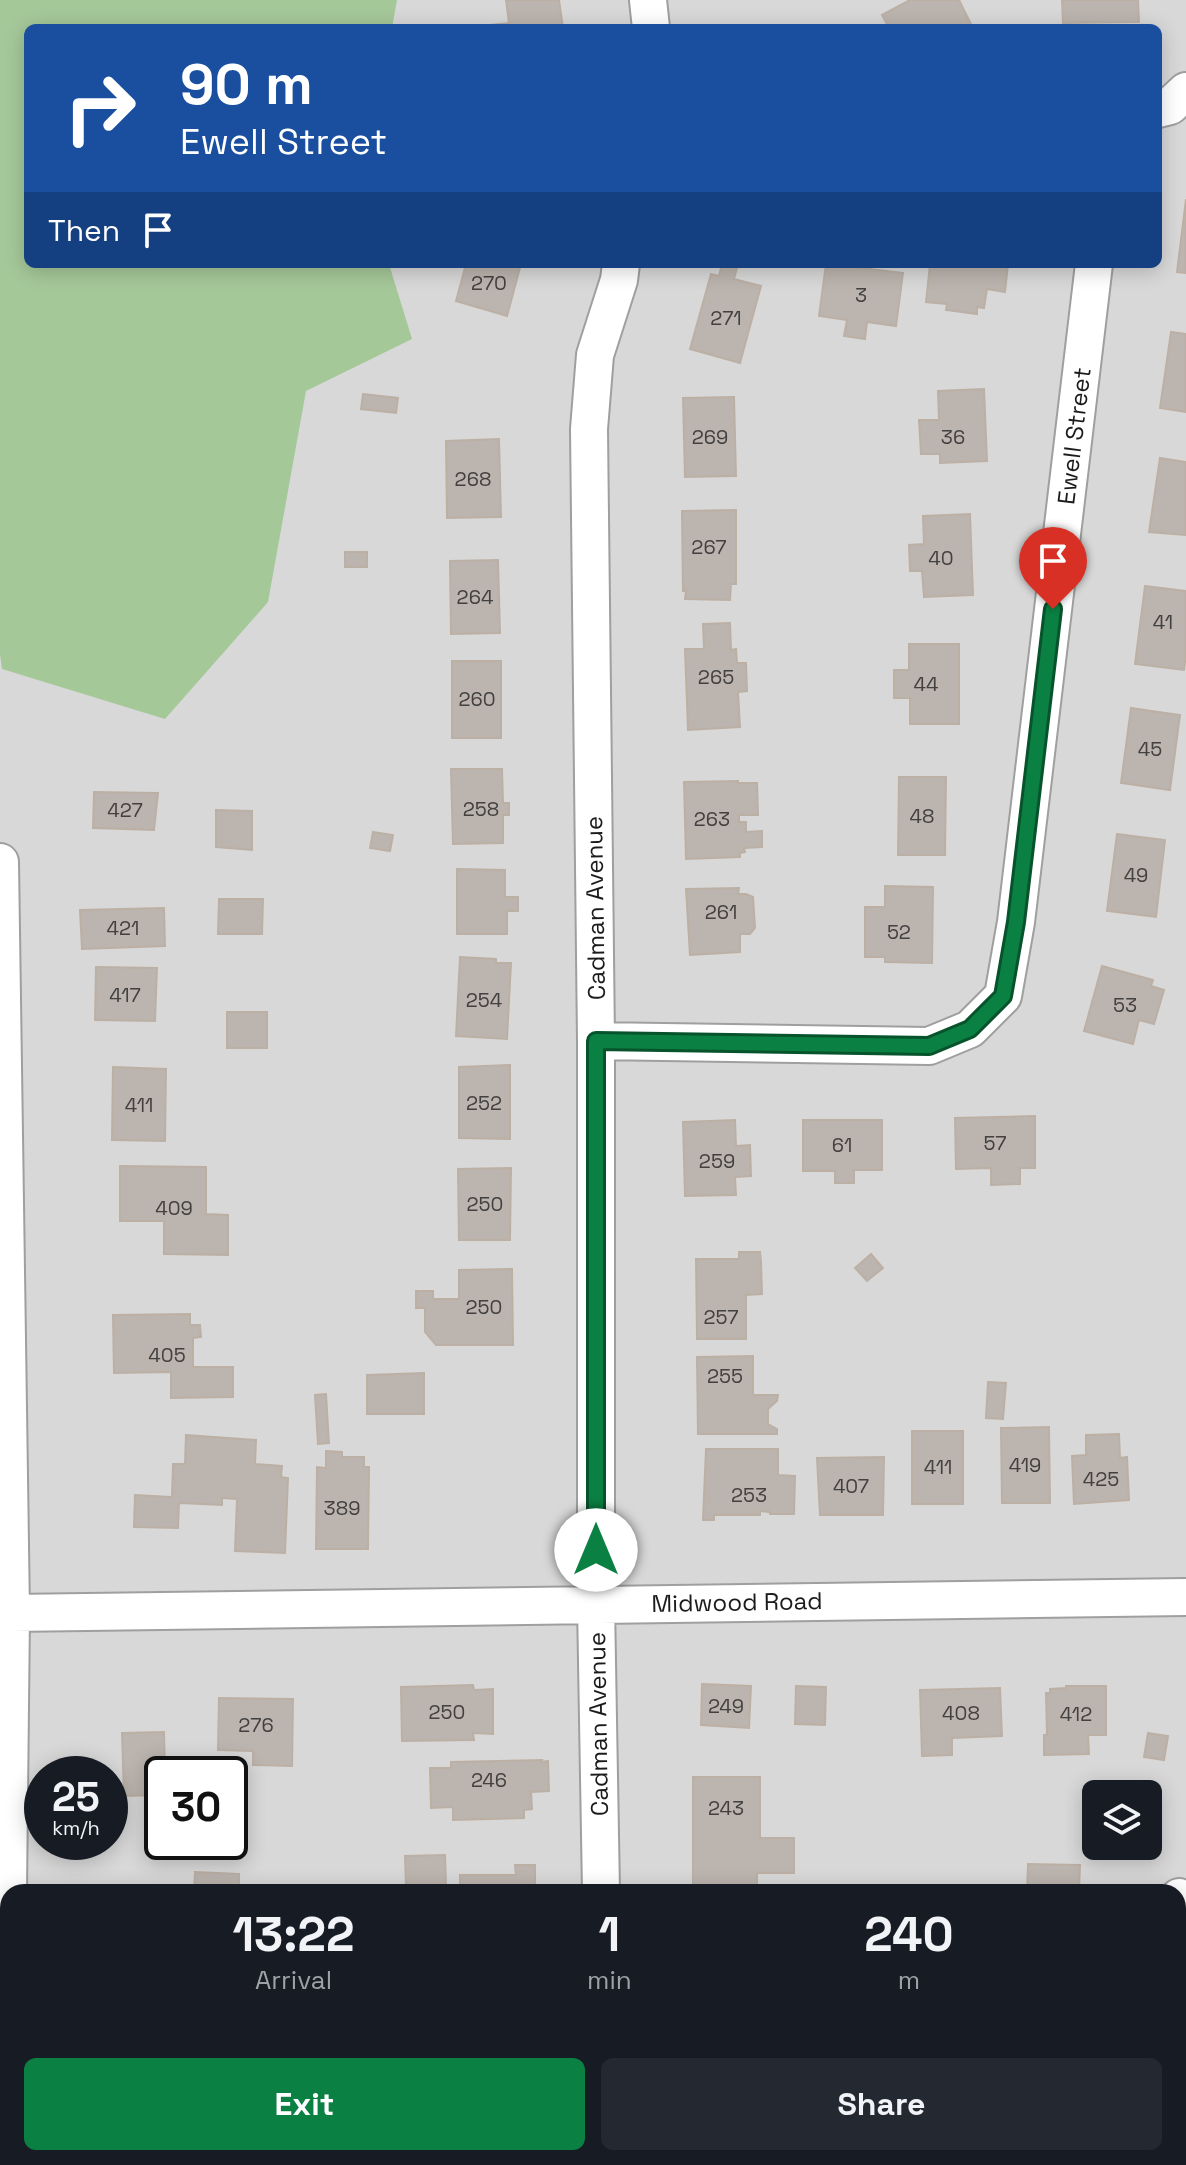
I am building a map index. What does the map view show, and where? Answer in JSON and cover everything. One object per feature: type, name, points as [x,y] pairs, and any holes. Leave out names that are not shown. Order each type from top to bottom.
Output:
[{"type":"street","points":[[648,0],[651,24]]},
{"type":"street","points":[[1162,108],[1170,106],[1186,91]]},
{"type":"street","name":"Cadman Avenue","points":[[601,1884],[596,1604],[596,1041],[589,429],[595,355],[620,268]]},
{"type":"street","name":"Ewell Street","points":[[596,1041],[929,1046],[970,1029],[1003,996],[1016,922],[1094,268]]},
{"type":"street","points":[[0,862],[8,1884]]},
{"type":"street","name":"Midwood Road","points":[[5,1612],[1186,1597]]},
{"type":"shaded area","points":[[0,0],[1186,0],[1186,1884],[0,1884]]},
{"type":"green space","points":[[0,0],[397,0],[393,24],[24,24],[24,268],[390,268],[412,339],[306,391],[268,602],[165,719],[2,669]]},
{"type":"building","points":[[506,0],[559,0],[562,24],[499,24],[509,23]]},
{"type":"building","points":[[910,0],[959,0],[971,24],[887,24],[882,15]]},
{"type":"building","points":[[1062,0],[1138,0],[1139,22],[1063,23]]},
{"type":"building","points":[[1186,199],[1186,273],[1177,272]]},
{"type":"building","points":[[465,268],[520,268],[507,316],[456,301]]},
{"type":"building","points":[[721,268],[737,268],[734,279],[761,286],[740,363],[690,349],[711,274],[719,276]]},
{"type":"building","points":[[825,268],[903,273],[896,326],[867,322],[865,339],[844,336],[847,320],[819,316]]},
{"type":"building","points":[[930,268],[1008,268],[1005,292],[987,289],[984,308],[977,307],[977,314],[946,310],[947,304],[926,302]]},
{"type":"building","points":[[1171,332],[1186,334],[1186,412],[1160,408]]},
{"type":"building","points":[[984,389],[987,461],[940,463],[940,454],[921,454],[919,420],[939,420],[938,391]]},
{"type":"building","points":[[363,394],[398,398],[396,413],[361,409]]},
{"type":"building","points":[[734,397],[736,476],[685,477],[683,398]]},
{"type":"building","points":[[499,439],[501,517],[447,518],[446,441]]},
{"type":"building","points":[[1160,458],[1186,462],[1186,535],[1149,532]]},
{"type":"building","points":[[736,510],[736,584],[731,584],[730,600],[685,599],[682,511]]},
{"type":"building","points":[[970,514],[973,595],[924,597],[922,571],[910,571],[909,545],[924,544],[923,516]]},
{"type":"building","points":[[345,552],[367,552],[367,567],[345,567]]},
{"type":"building","points":[[498,560],[500,633],[451,634],[450,561]]},
{"type":"building","points":[[1145,586],[1186,591],[1184,670],[1135,664]]},
{"type":"building","points":[[730,623],[731,650],[736,649],[737,663],[746,663],[747,691],[738,692],[740,727],[688,730],[685,649],[704,649],[703,624]]},
{"type":"building","points":[[909,644],[959,644],[959,724],[910,724],[910,698],[894,698],[894,670],[909,670]]},
{"type":"building","points":[[452,661],[501,661],[501,738],[452,738]]},
{"type":"building","points":[[1131,708],[1180,715],[1170,790],[1121,783]]},
{"type":"building","points":[[451,769],[502,769],[503,803],[509,803],[509,815],[503,815],[503,843],[453,844]]},
{"type":"building","points":[[899,777],[946,777],[945,855],[898,855]]},
{"type":"building","points":[[684,782],[757,783],[758,815],[739,815],[739,822],[746,822],[746,832],[762,831],[762,847],[744,848],[745,852],[740,853],[740,857],[686,859]]},
{"type":"building","points":[[94,792],[158,793],[154,830],[93,828]]},
{"type":"building","points":[[216,810],[252,811],[252,850],[216,847]]},
{"type":"building","points":[[373,832],[393,835],[390,851],[370,848]]},
{"type":"building","points":[[1117,834],[1165,840],[1156,917],[1107,911]]},
{"type":"building","points":[[457,869],[505,870],[505,897],[518,897],[518,911],[507,911],[507,934],[457,934]]},
{"type":"building","points":[[885,886],[933,887],[932,963],[885,962],[885,957],[865,957],[865,907],[885,907]]},
{"type":"building","points":[[739,888],[738,894],[753,897],[755,928],[750,934],[740,934],[740,952],[690,955],[686,889]]},
{"type":"building","points":[[219,899],[263,899],[262,934],[218,934]]},
{"type":"building","points":[[164,908],[165,946],[82,949],[80,910]]},
{"type":"building","points":[[460,957],[511,963],[507,1039],[456,1036]]},
{"type":"building","points":[[1102,966],[1153,980],[1151,986],[1164,990],[1154,1024],[1139,1020],[1133,1044],[1084,1031]]},
{"type":"building","points":[[96,967],[157,968],[155,1021],[95,1020]]},
{"type":"building","points":[[227,1012],[267,1012],[267,1048],[227,1048]]},
{"type":"building","points":[[510,1065],[510,1139],[459,1138],[459,1067]]},
{"type":"building","points":[[113,1067],[166,1069],[165,1141],[112,1140]]},
{"type":"building","points":[[1035,1116],[1035,1168],[1020,1168],[1020,1184],[991,1185],[991,1168],[956,1169],[955,1118]]},
{"type":"building","points":[[735,1120],[736,1146],[750,1145],[751,1176],[735,1177],[736,1195],[685,1196],[683,1122]]},
{"type":"building","points":[[803,1120],[882,1120],[882,1170],[854,1170],[854,1183],[835,1183],[835,1171],[803,1171]]},
{"type":"building","points":[[120,1166],[206,1167],[206,1214],[228,1215],[228,1255],[164,1254],[164,1221],[120,1221]]},
{"type":"building","points":[[511,1168],[510,1240],[459,1240],[458,1169]]},
{"type":"building","points":[[739,1252],[760,1252],[761,1262],[762,1294],[746,1295],[746,1339],[697,1339],[696,1259],[739,1259]]},
{"type":"building","points":[[871,1254],[883,1268],[867,1281],[855,1268]]},
{"type":"building","points":[[512,1269],[513,1345],[436,1345],[425,1332],[425,1308],[416,1308],[416,1291],[433,1291],[433,1299],[459,1299],[459,1270]]},
{"type":"building","points":[[190,1314],[190,1325],[200,1325],[201,1337],[193,1338],[193,1367],[233,1367],[233,1397],[171,1398],[171,1372],[114,1373],[113,1315]]},
{"type":"building","points":[[753,1356],[753,1395],[778,1395],[777,1401],[768,1409],[768,1424],[777,1429],[777,1434],[698,1434],[697,1357]]},
{"type":"building","points":[[424,1373],[424,1414],[367,1414],[367,1375]]},
{"type":"building","points":[[988,1382],[1006,1383],[1003,1419],[986,1418]]},
{"type":"building","points":[[326,1394],[329,1443],[318,1444],[315,1395]]},
{"type":"building","points":[[1049,1427],[1050,1503],[1002,1503],[1001,1428]]},
{"type":"building","points":[[912,1431],[963,1431],[963,1504],[912,1504]]},
{"type":"building","points":[[1119,1434],[1120,1458],[1127,1457],[1129,1500],[1074,1504],[1072,1456],[1086,1455],[1086,1435]]},
{"type":"building","points":[[186,1435],[256,1440],[255,1464],[282,1466],[281,1477],[288,1478],[285,1553],[235,1551],[237,1499],[222,1498],[222,1505],[179,1503],[178,1528],[134,1527],[135,1495],[172,1497],[173,1464],[185,1464]]},
{"type":"building","points":[[706,1449],[778,1449],[778,1475],[795,1476],[794,1514],[760,1511],[760,1515],[714,1515],[714,1520],[703,1520]]},
{"type":"building","points":[[326,1451],[342,1452],[342,1457],[364,1457],[364,1467],[369,1467],[368,1549],[316,1549],[317,1467],[326,1468]]},
{"type":"building","points":[[884,1457],[883,1515],[820,1515],[817,1458]]},
{"type":"building","points":[[702,1684],[751,1686],[749,1728],[701,1725]]},
{"type":"building","points":[[473,1685],[474,1690],[493,1689],[493,1734],[473,1733],[474,1740],[402,1741],[401,1687]]},
{"type":"building","points":[[796,1686],[826,1687],[825,1725],[795,1724]]},
{"type":"building","points":[[1106,1686],[1106,1735],[1088,1735],[1089,1754],[1044,1755],[1046,1693],[1050,1693],[1050,1689]]},
{"type":"building","points":[[1000,1688],[1002,1736],[952,1738],[952,1755],[922,1756],[920,1690]]},
{"type":"building","points":[[219,1698],[293,1699],[292,1766],[253,1765],[253,1751],[218,1750]]},
{"type":"building","points":[[164,1732],[165,1756],[144,1756],[144,1795],[128,1796],[128,1756],[123,1756],[122,1733]]},
{"type":"building","points":[[1148,1733],[1168,1736],[1164,1760],[1144,1757]]},
{"type":"building","points":[[548,1761],[549,1791],[531,1792],[532,1809],[524,1810],[524,1818],[453,1820],[453,1807],[431,1808],[430,1768],[451,1768],[451,1762]]},
{"type":"building","points":[[693,1777],[760,1777],[760,1838],[794,1838],[794,1873],[757,1873],[757,1884],[693,1884]]},
{"type":"building","points":[[445,1855],[446,1884],[406,1884],[405,1856]]},
{"type":"building","points":[[1028,1864],[1080,1865],[1079,1884],[1027,1884]]},
{"type":"building","points":[[515,1865],[535,1865],[535,1884],[460,1884],[460,1875],[516,1875]]},
{"type":"building","points":[[195,1872],[239,1874],[239,1884],[194,1884]]},
{"type":"route","points":[[596,1550],[596,1041],[929,1046],[970,1029],[1003,996],[1016,922],[1053,609]]}]
